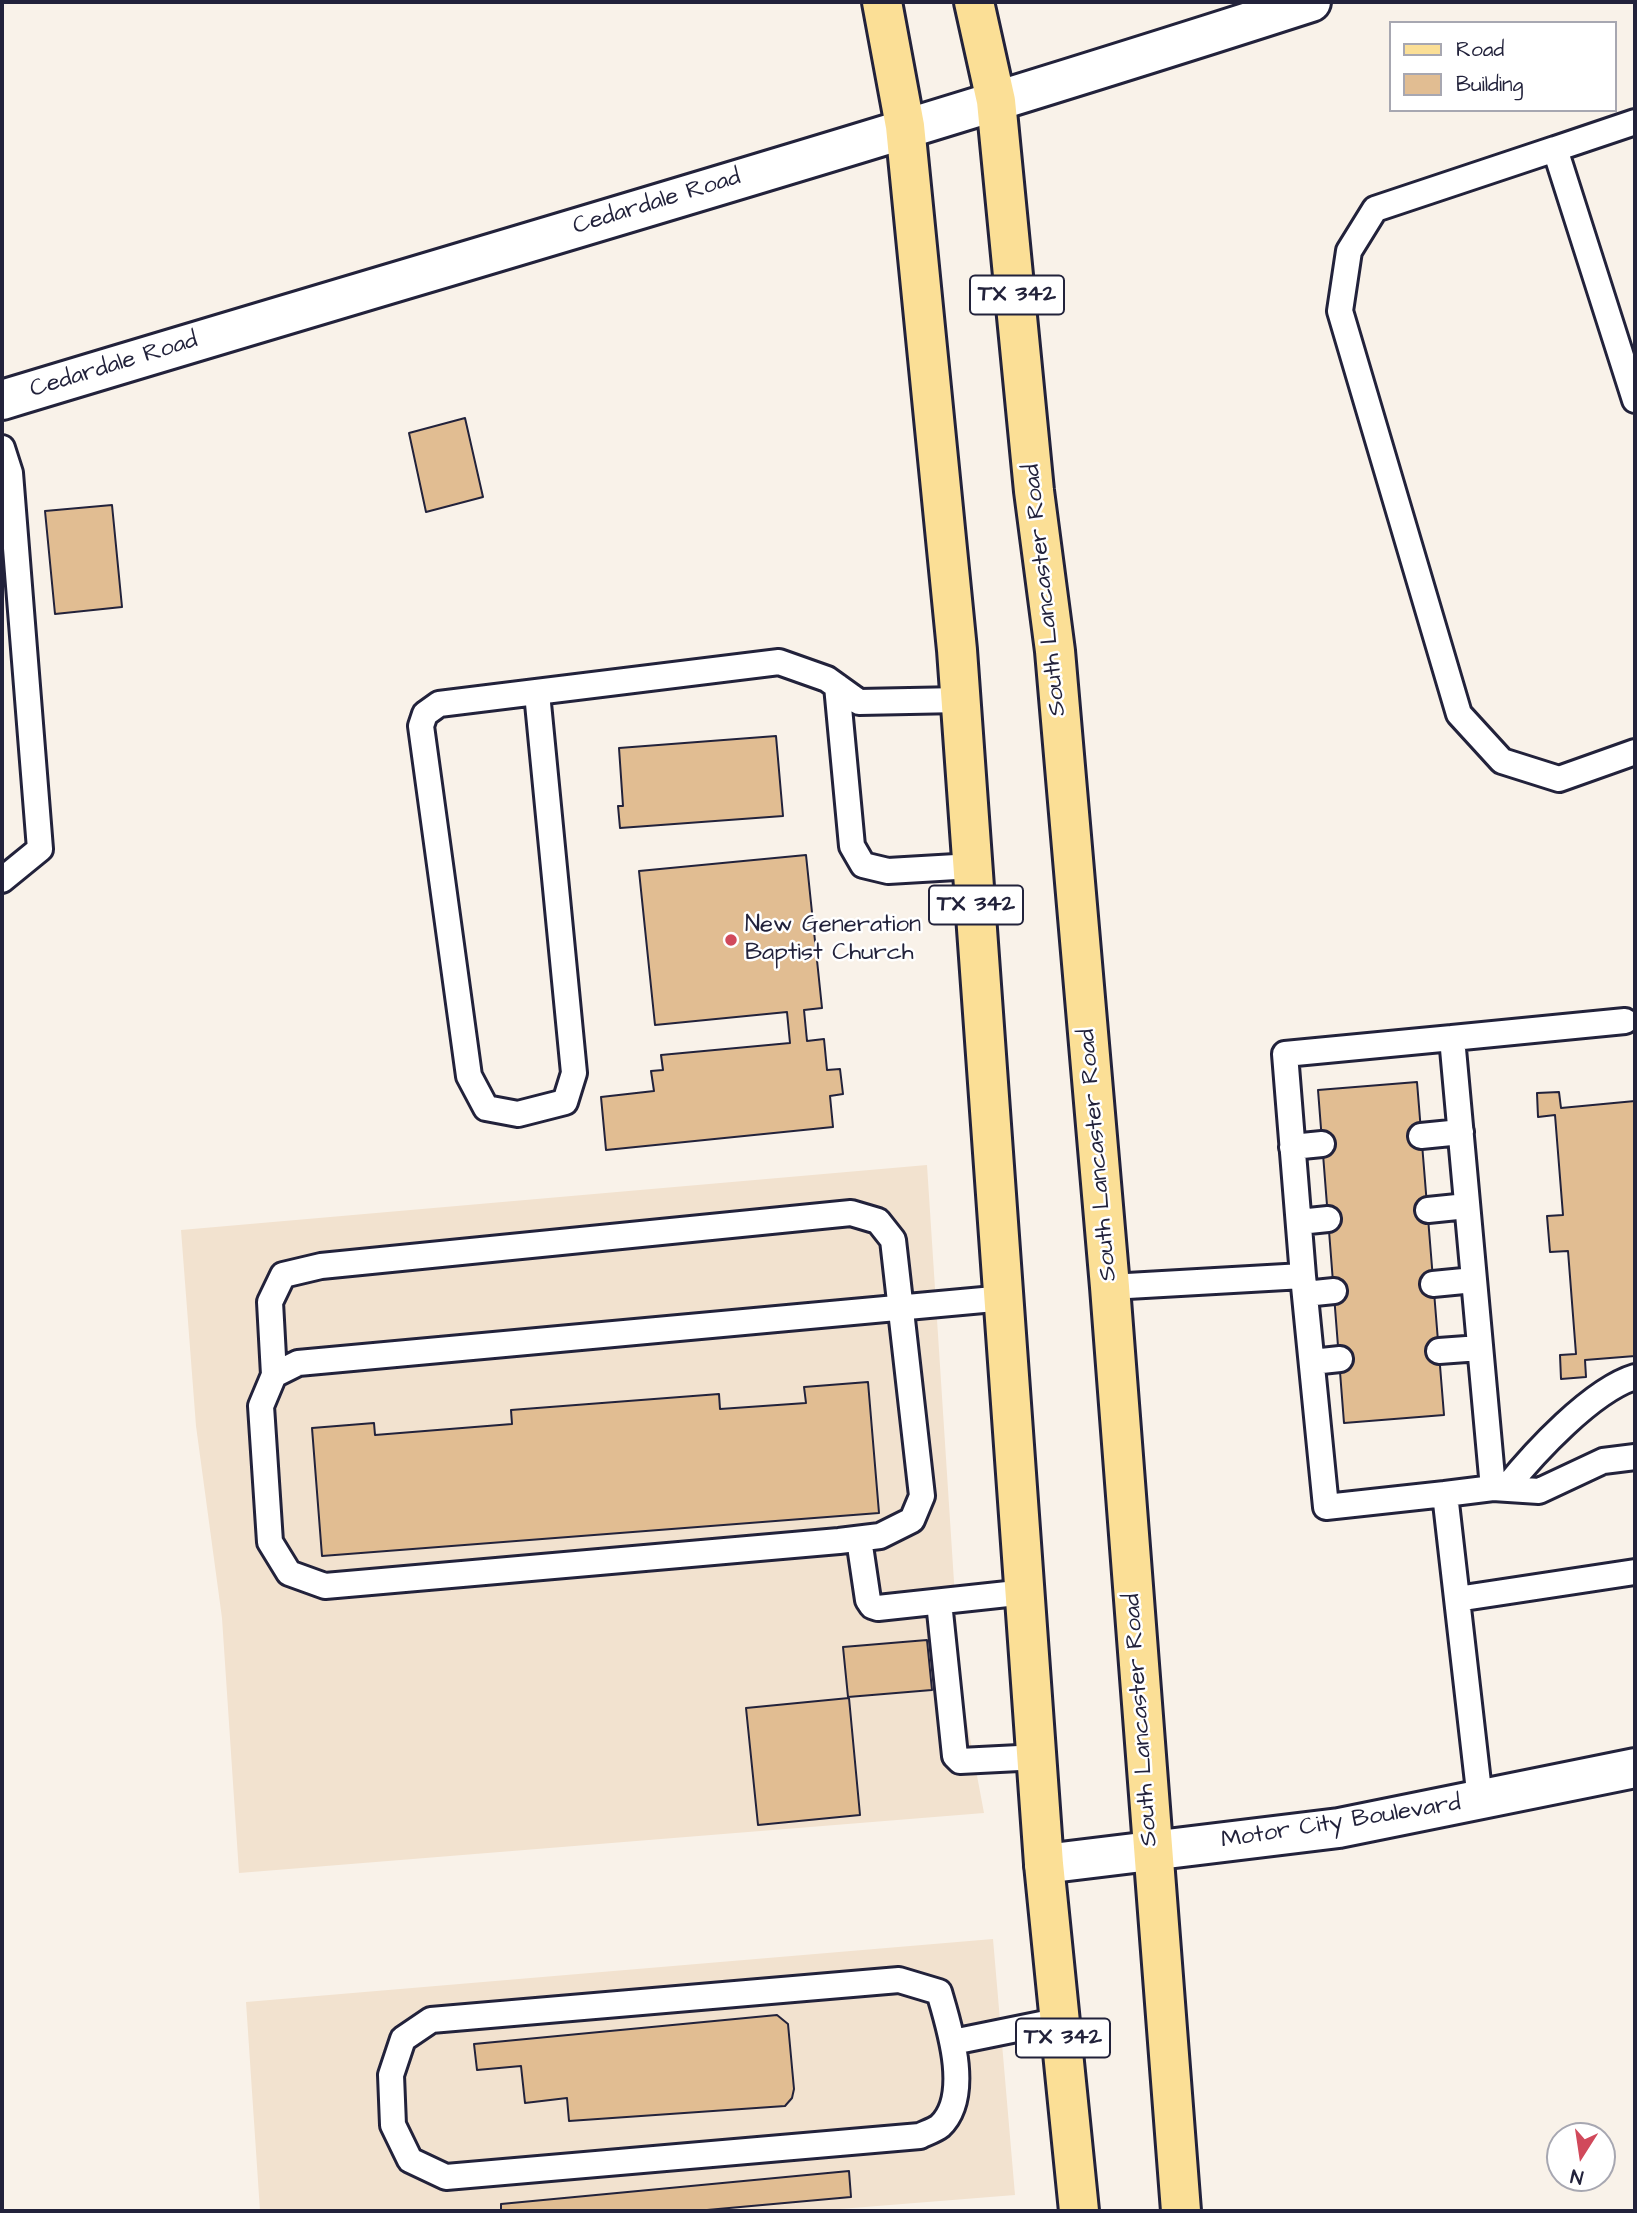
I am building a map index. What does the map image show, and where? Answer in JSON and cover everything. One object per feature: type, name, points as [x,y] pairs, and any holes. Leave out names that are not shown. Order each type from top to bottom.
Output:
[{"type":"main road","name":"TX 342","points":[[882,2],[905,126],[960,700],[1039,1757],[1044,1864],[1079,2211]]},
{"type":"main road","name":"TX 342","points":[[974,2],[996,101]]},
{"type":"main road","name":"South Lancaster Road","points":[[996,101],[1034,491],[1055,651],[1110,1287],[1151,1851],[1181,2211]]},
{"type":"street","name":"Cedardale Road","points":[[2,400],[905,126],[996,101],[1311,2]]},
{"type":"street","name":"Motor City Boulevard","points":[[1044,1864],[1339,1828],[1635,1768]]},
{"type":"lane","points":[[1635,122],[1375,209],[1349,251],[1340,311],[1459,715],[1502,761],[1559,779],[1635,752]]},
{"type":"lane","points":[[1555,149],[1635,400]]},
{"type":"lane","points":[[2,448],[10,473],[40,849],[2,880]]},
{"type":"lane","points":[[537,693],[574,1073],[565,1102],[518,1114],[486,1108],[469,1076],[422,726],[425,714],[439,704],[779,662],[827,679],[859,702],[960,700]]},
{"type":"lane","points":[[837,686],[852,846],[863,865],[888,871],[973,866]]},
{"type":"lane","points":[[1625,1021],[1285,1054],[1298,1222],[1326,1507],[1499,1488],[1539,1491],[1603,1461],[1635,1457]]},
{"type":"lane","points":[[1452,1038],[1480,1348],[1499,1488]]},
{"type":"lane","points":[[1421,1136],[1461,1132]]},
{"type":"lane","points":[[1292,1147],[1322,1144]]},
{"type":"lane","points":[[1428,1210],[1467,1206]]},
{"type":"lane","points":[[851,1213],[878,1221],[893,1240],[900,1307],[922,1496],[912,1520],[880,1536],[325,1586],[289,1573],[270,1542],[261,1406],[274,1376],[270,1302],[283,1275],[321,1266],[851,1213]]},
{"type":"lane","points":[[1298,1222],[1328,1219]]},
{"type":"lane","points":[[1433,1284],[1474,1280]]},
{"type":"lane","points":[[1110,1287],[1304,1285],[1334,1292]]},
{"type":"lane","points":[[274,1376],[298,1363],[1005,1298]]},
{"type":"lane","points":[[1439,1351],[1480,1348]]},
{"type":"lane","points":[[1312,1362],[1339,1359]]},
{"type":"lane","points":[[1499,1488],[1609,1388],[1635,1377]]},
{"type":"lane","points":[[1445,1494],[1480,1800]]},
{"type":"lane","points":[[859,1539],[872,1606],[878,1608],[1026,1592]]},
{"type":"lane","points":[[1457,1599],[1635,1572]]},
{"type":"lane","points":[[939,1602],[955,1756],[960,1761],[1039,1757]]},
{"type":"lane","points":[[899,1980],[939,1992],[953,2042],[957,2084],[948,2112],[940,2126],[920,2136],[446,2177],[410,2160],[393,2126],[391,2075],[403,2039],[431,2020],[899,1980]]},
{"type":"lane","points":[[953,2042],[1061,2020]]},
{"type":"shaded area","points":[[927,1165],[961,1690],[984,1813],[239,1873],[222,1618],[196,1426],[181,1230]]},
{"type":"shaded area","points":[[993,1939],[1015,2195],[815,2211],[260,2211],[246,2002]]},
{"type":"building","points":[[465,418],[483,497],[426,512],[409,433]]},
{"type":"building","points":[[112,505],[122,607],[55,614],[45,511]]},
{"type":"building","points":[[776,736],[783,816],[620,828],[618,806],[623,806],[619,748]]},
{"type":"building","name":"New Generation Baptist Church","points":[[806,855],[822,1008],[804,1010],[807,1041],[824,1039],[827,1070],[840,1069],[843,1094],[830,1096],[833,1127],[606,1150],[601,1097],[654,1091],[651,1071],[663,1070],[661,1055],[790,1043],[787,1012],[655,1025],[639,871]]},
{"type":"building","points":[[1417,1082],[1444,1415],[1344,1423],[1318,1090]]},
{"type":"building","points":[[1559,1092],[1561,1108],[1635,1101],[1635,1356],[1585,1360],[1586,1377],[1561,1379],[1560,1355],[1576,1354],[1568,1251],[1550,1252],[1547,1216],[1563,1215],[1555,1115],[1538,1117],[1537,1093]]},
{"type":"building","points":[[868,1382],[879,1513],[322,1556],[312,1428],[374,1423],[375,1435],[512,1424],[511,1410],[719,1394],[720,1409],[806,1403],[804,1387]]},
{"type":"building","points":[[927,1640],[932,1690],[848,1697],[843,1647]]},
{"type":"building","points":[[849,1698],[860,1815],[758,1825],[746,1708]]},
{"type":"building","points":[[777,2015],[788,2024],[794,2089],[792,2098],[785,2106],[569,2121],[567,2098],[525,2103],[521,2066],[477,2070],[474,2044]]},
{"type":"building","points":[[849,2171],[851,2197],[696,2211],[501,2211],[501,2204]]},
{"type":"place","name":"New Generation Baptist Church","points":[[731,940]]}]
